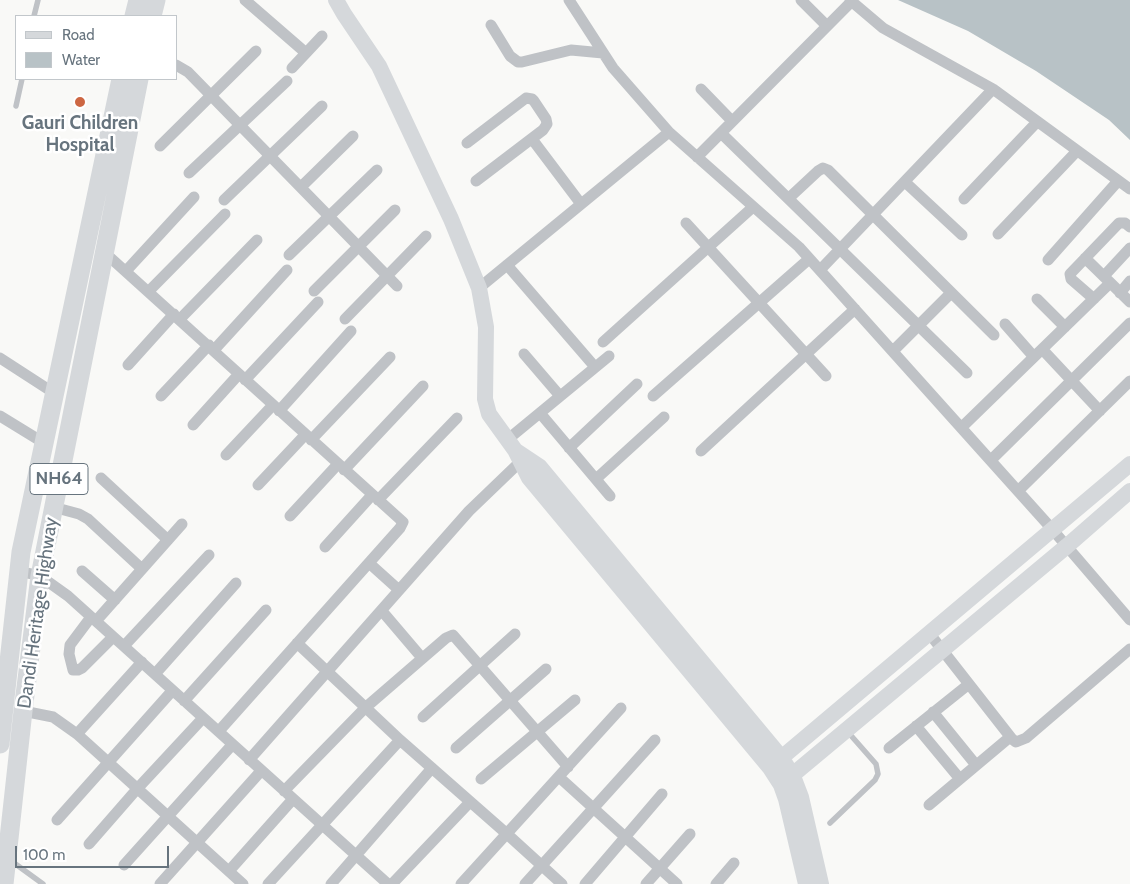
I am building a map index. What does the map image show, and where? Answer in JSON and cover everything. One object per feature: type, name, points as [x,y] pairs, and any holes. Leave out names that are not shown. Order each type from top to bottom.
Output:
[{"type":"main road","points":[[134,15],[138,0]]},
{"type":"main road","points":[[152,15],[156,0]]},
{"type":"main road","name":"Dandi Heritage Highway","points":[[0,744],[21,552],[121,80]]},
{"type":"main road","name":"Dandi Heritage Highway","points":[[4,884],[22,715],[40,576],[139,80]]},
{"type":"street","points":[[246,0],[306,53]]},
{"type":"street","points":[[336,0],[379,66],[451,219],[485,284],[485,399],[489,414],[511,446],[529,478],[776,762],[787,780],[801,797],[821,884]]},
{"type":"street","points":[[569,0],[613,68],[669,132],[799,248],[820,270],[962,427],[1130,620]]},
{"type":"street","points":[[800,0],[827,26]]},
{"type":"street","points":[[697,157],[851,1],[883,28],[994,89],[1130,189]]},
{"type":"street","points":[[491,25],[510,56],[518,62],[571,50],[603,53]]},
{"type":"street","points":[[292,68],[322,36]]},
{"type":"street","points":[[160,146],[256,52]]},
{"type":"street","points":[[178,66],[188,72],[211,95],[397,286]]},
{"type":"street","points":[[189,173],[287,81]]},
{"type":"street","points":[[820,270],[994,89]]},
{"type":"street","points":[[701,90],[732,121]]},
{"type":"street","points":[[467,143],[522,100],[528,98],[534,101],[546,119],[547,124],[543,130],[476,181]]},
{"type":"street","points":[[224,200],[322,106]]},
{"type":"street","points":[[964,199],[1037,122]]},
{"type":"street","points":[[485,284],[669,132]]},
{"type":"street","points":[[721,133],[967,372]]},
{"type":"street","points":[[301,187],[353,136]]},
{"type":"street","points":[[532,139],[581,204]]},
{"type":"street","points":[[998,234],[1077,151]]},
{"type":"street","points":[[789,198],[818,171],[823,168],[828,170],[994,335]]},
{"type":"street","points":[[289,255],[377,170]]},
{"type":"street","points":[[1048,260],[1118,181]]},
{"type":"street","points":[[905,182],[962,235]]},
{"type":"street","points":[[126,271],[194,197]]},
{"type":"street","points":[[603,342],[753,207]]},
{"type":"street","points":[[314,291],[395,210]]},
{"type":"street","points":[[149,292],[225,214]]},
{"type":"street","points":[[686,223],[826,376]]},
{"type":"street","points":[[1094,299],[1070,276],[1119,223],[1125,223],[1130,227]]},
{"type":"street","points":[[345,318],[426,236]]},
{"type":"street","points":[[128,364],[257,240]]},
{"type":"street","points":[[962,427],[1094,299],[1130,248]]},
{"type":"street","points":[[104,252],[401,520],[402,525],[219,731]]},
{"type":"street","points":[[1085,258],[1130,302]]},
{"type":"street","points":[[653,396],[809,259]]},
{"type":"street","points":[[506,266],[595,367]]},
{"type":"street","points":[[161,396],[287,270]]},
{"type":"street","points":[[1120,292],[1130,281]]},
{"type":"street","points":[[893,351],[951,292]]},
{"type":"street","points":[[1038,299],[1065,327]]},
{"type":"street","points":[[193,425],[318,302]]},
{"type":"street","points":[[700,451],[855,309]]},
{"type":"street","points":[[990,460],[1130,323]]},
{"type":"street","points":[[1005,324],[1071,380],[1100,411]]},
{"type":"street","points":[[226,455],[276,408],[351,331]]},
{"type":"street","points":[[524,354],[560,396]]},
{"type":"street","points":[[249,760],[482,497],[511,446],[540,413],[609,356]]},
{"type":"street","points":[[258,485],[390,358]]},
{"type":"street","points":[[0,373],[3,360],[54,393]]},
{"type":"street","points":[[1018,491],[1130,381]]},
{"type":"street","points":[[569,448],[637,384]]},
{"type":"street","points":[[290,516],[423,386]]},
{"type":"street","points":[[540,413],[610,496]]},
{"type":"street","points":[[0,416],[44,443]]},
{"type":"street","points":[[596,480],[664,417]]},
{"type":"street","points":[[325,547],[457,418]]},
{"type":"street","points":[[776,762],[1130,464]]},
{"type":"street","points":[[101,478],[168,540]]},
{"type":"street","points":[[787,780],[942,651],[1130,490]]},
{"type":"street","points":[[53,507],[88,518],[142,569]]},
{"type":"street","points":[[113,637],[82,668],[72,670],[68,654],[70,645],[93,619],[115,600],[182,524]]},
{"type":"street","points":[[124,646],[209,555]]},
{"type":"street","points":[[369,563],[400,590]]},
{"type":"street","points":[[19,571],[40,576],[68,596],[388,884]]},
{"type":"street","points":[[82,571],[115,600]]},
{"type":"street","points":[[155,674],[236,583]]},
{"type":"street","points":[[184,701],[266,610]]},
{"type":"street","points":[[382,611],[422,658]]},
{"type":"street","points":[[929,633],[1010,737],[1016,742],[1026,738],[1130,649]]},
{"type":"street","points":[[423,718],[515,634]]},
{"type":"street","points":[[229,871],[288,795],[365,708],[446,638],[453,635],[568,767]]},
{"type":"street","points":[[297,643],[400,740],[562,884]]},
{"type":"street","points":[[77,734],[142,662]]},
{"type":"street","points":[[456,748],[546,669]]},
{"type":"street","points":[[889,748],[969,684]]},
{"type":"street","points":[[57,820],[172,691]]},
{"type":"street","points":[[481,779],[575,700]]},
{"type":"street","points":[[461,884],[621,708]]},
{"type":"street","points":[[933,712],[976,765]]},
{"type":"street","points":[[2,717],[22,715],[53,716],[77,734],[243,884]]},
{"type":"street","points":[[89,844],[203,718]]},
{"type":"street","points":[[916,726],[960,779]]},
{"type":"street","points":[[929,805],[1010,737]]},
{"type":"street","points":[[268,884],[400,740]]},
{"type":"street","points":[[525,884],[655,740]]},
{"type":"street","points":[[124,865],[232,745]]},
{"type":"street","points":[[330,884],[432,768]]},
{"type":"street","points":[[160,884],[261,771]]},
{"type":"street","points":[[559,777],[677,884]]},
{"type":"street","points":[[787,780],[806,884]]},
{"type":"street","points":[[585,884],[662,794]]},
{"type":"street","points":[[392,884],[470,802]]},
{"type":"street","points":[[646,884],[690,834]]},
{"type":"street","points":[[716,884],[734,863]]},
{"type":"lane","points":[[34,15],[38,0]]},
{"type":"lane","points":[[16,106],[22,80]]},
{"type":"lane","points":[[830,823],[875,780],[878,774],[876,764],[847,731]]},
{"type":"lane","points":[[7,858],[43,884]]},
{"type":"water","points":[[898,0],[1130,0],[1130,140],[1109,120],[1036,71],[968,31]]},
{"type":"place","name":"Gauri Children Hospital","points":[[80,102]]}]
